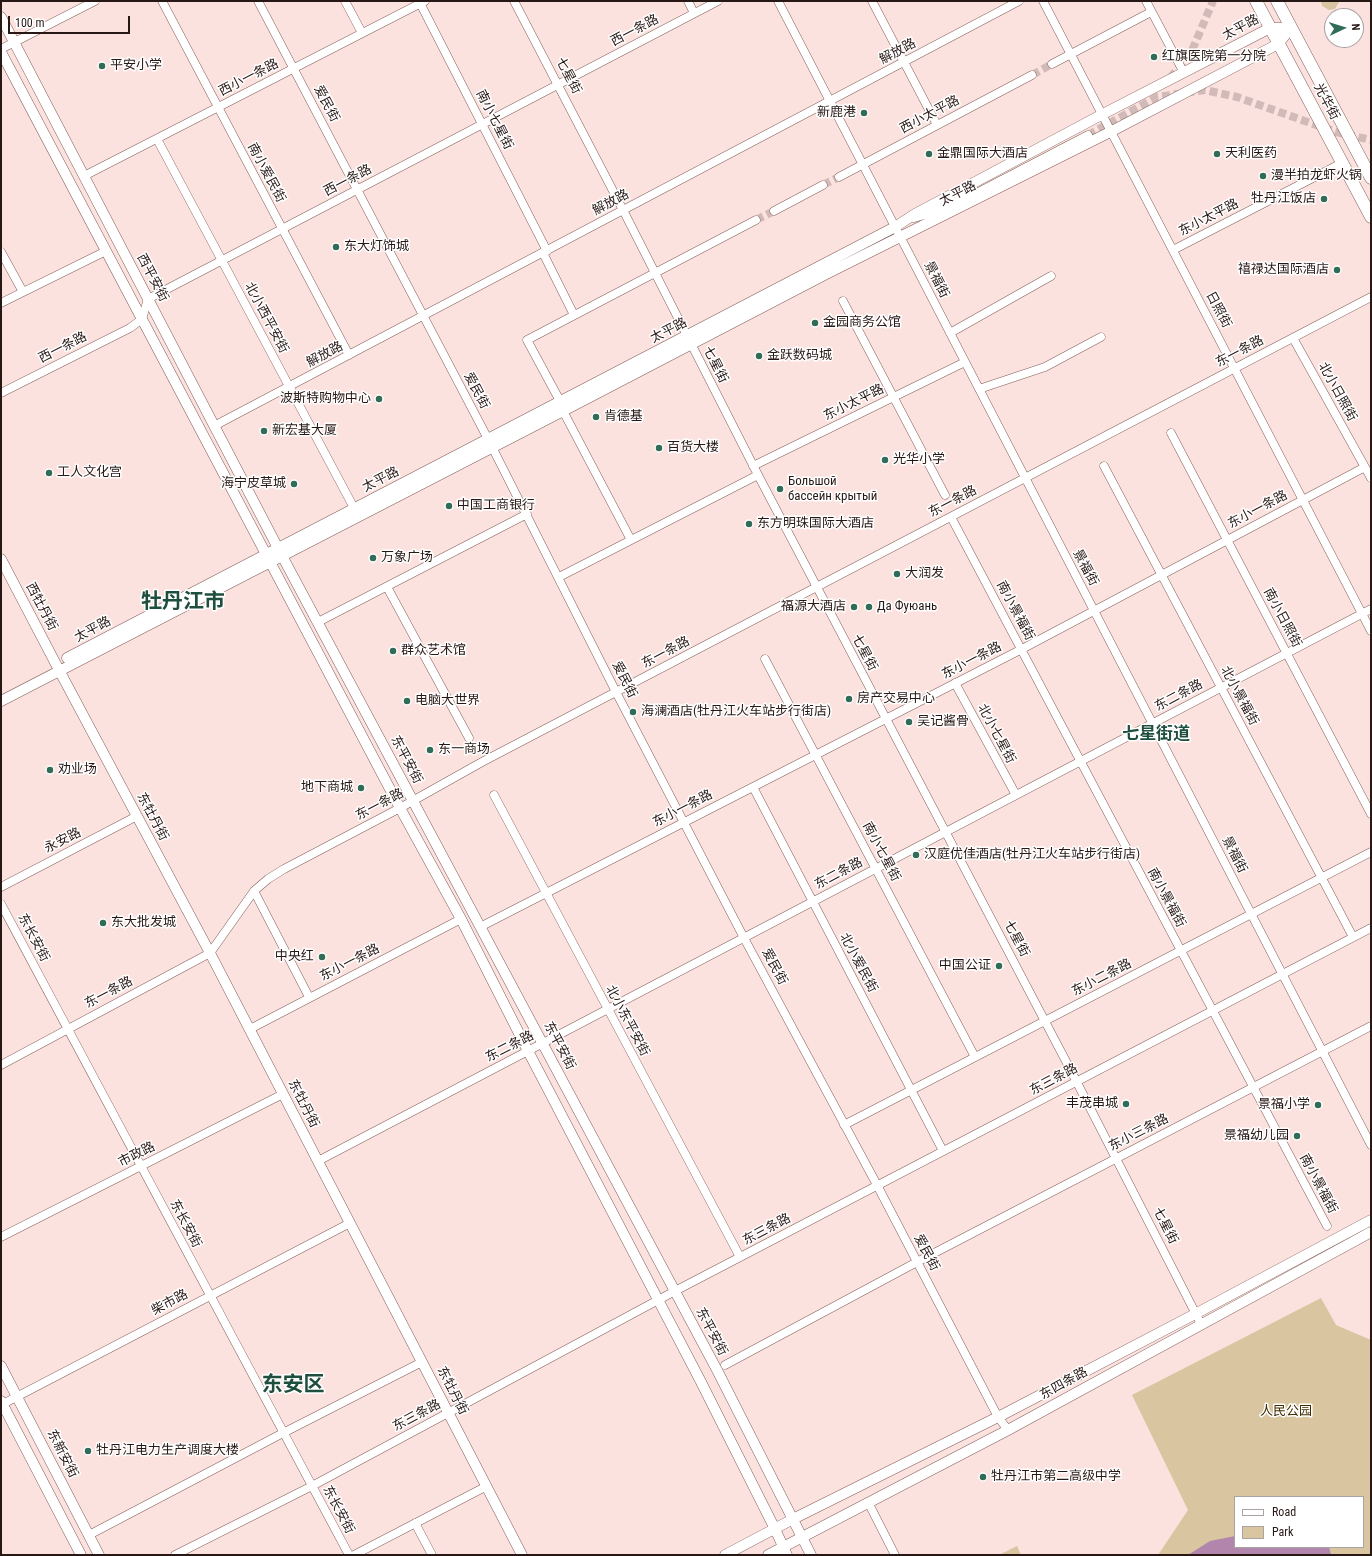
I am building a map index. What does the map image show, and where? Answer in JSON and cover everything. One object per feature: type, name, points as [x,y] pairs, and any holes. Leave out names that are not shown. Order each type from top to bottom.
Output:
[{"type":"highway","name":"光华街","points":[[1256,1],[1371,217]]},
{"type":"highway","name":"光华街","points":[[1277,1],[1371,178]]},
{"type":"main road","name":"西平安街","points":[[1,16],[280,552]]},
{"type":"main road","name":"太平路","points":[[280,552],[354,508],[490,443],[563,411],[689,340],[897,232],[908,219],[1103,114],[1270,28],[1291,28]]},
{"type":"main road","name":"太平路","points":[[897,232],[913,231],[1112,131],[1278,44],[1291,28]]},
{"type":"main road","points":[[1,52],[400,808],[461,919],[658,1300],[785,1551]]},
{"type":"main road","name":"太平路","points":[[1,693],[57,667],[490,443],[560,401],[689,340]]},
{"type":"main road","name":"东平安街","points":[[280,552],[675,1291],[811,1555]]},
{"type":"main road","name":"西牡丹街","points":[[1,559],[57,667]]},
{"type":"main road","name":"太平路","points":[[1,701],[57,667]]},
{"type":"main road","name":"东牡丹街","points":[[57,667],[250,1028],[522,1555]]},
{"type":"main road","points":[[725,1555],[793,1519],[998,1417],[1371,1220]]},
{"type":"main road","name":"东四条路","points":[[768,1555],[785,1551],[802,1537],[1008,1430],[1371,1232]]},
{"type":"main road","name":"东新安街","points":[[1,1366],[100,1555]]},
{"type":"main road","points":[[2,1403],[81,1555]]},
{"type":"street","points":[[1,49],[81,4],[95,1]]},
{"type":"street","name":"南小爱民街","points":[[162,1],[349,355]]},
{"type":"street","name":"爱民街","points":[[258,1],[527,514],[616,692],[744,938],[877,1185],[998,1417],[1008,1430]]},
{"type":"street","points":[[345,1],[362,33]]},
{"type":"street","name":"七星街","points":[[514,1],[624,210],[753,466],[1045,1021],[1197,1313],[1201,1324]]},
{"type":"street","points":[[688,1],[694,14]]},
{"type":"street","name":"西一条路","points":[[148,299],[718,1]]},
{"type":"street","name":"景福街","points":[[778,1],[1371,1146]]},
{"type":"street","points":[[872,1],[937,125]]},
{"type":"street","name":"解放路","points":[[214,426],[1019,1]]},
{"type":"street","name":"日照街","points":[[1043,1],[1371,631]]},
{"type":"street","points":[[1146,1],[1184,73]]},
{"type":"street","name":"西小一条路","points":[[84,176],[422,2]]},
{"type":"street","name":"南小七星街","points":[[422,2],[545,252],[574,315]]},
{"type":"street","points":[[1052,64],[1151,12]]},
{"type":"street","name":"西小太平路","points":[[839,176],[1032,75]]},
{"type":"street","points":[[908,219],[928,214],[1087,134],[930,217],[913,231]]},
{"type":"street","name":"北小西平安街","points":[[157,139],[354,508]]},
{"type":"street","name":"东小太平路","points":[[1173,250],[1342,163]]},
{"type":"street","points":[[774,211],[823,185]]},
{"type":"street","points":[[560,401],[527,340],[756,220]]},
{"type":"street","points":[[1,303],[106,251]]},
{"type":"street","points":[[1,252],[23,292]]},
{"type":"street","points":[[950,333],[1051,276]]},
{"type":"street","name":"东一条路","points":[[1,1065],[210,953],[254,891],[268,879],[284,869],[400,808],[482,762],[1371,297]]},
{"type":"street","points":[[142,319],[148,299]]},
{"type":"street","points":[[843,301],[945,496]]},
{"type":"street","name":"西一条路","points":[[1,393],[130,328],[142,319]]},
{"type":"street","points":[[979,389],[1045,367],[1101,337]]},
{"type":"street","name":"北小日照街","points":[[1293,338],[1369,472]]},
{"type":"street","name":"东小太平路","points":[[753,466],[965,362]]},
{"type":"street","points":[[563,411],[631,540]]},
{"type":"street","name":"南小日照街","points":[[1171,433],[1371,814]]},
{"type":"street","name":"北小景福街","points":[[1104,466],[1353,937]]},
{"type":"street","name":"东小一条路","points":[[480,927],[1022,649],[1303,500],[1369,472]]},
{"type":"street","points":[[559,577],[758,475]]},
{"type":"street","points":[[318,622],[527,514]]},
{"type":"street","name":"南小景福街","points":[[951,517],[1327,1226]]},
{"type":"street","points":[[387,586],[469,738]]},
{"type":"street","name":"东二条路","points":[[318,1161],[1371,609]]},
{"type":"street","name":"南小七星街","points":[[765,659],[975,1057]]},
{"type":"street","name":"北小七星街","points":[[955,683],[1016,795]]},
{"type":"street","name":"北小爱民街","points":[[753,787],[943,1151]]},
{"type":"street","name":"北小东平安街","points":[[494,795],[740,1257]]},
{"type":"street","name":"永安路","points":[[1,887],[137,816]]},
{"type":"street","name":"东小二条路","points":[[844,1124],[1371,852]]},
{"type":"street","points":[[254,891],[309,997]]},
{"type":"street","name":"东长安街","points":[[1,904],[349,1555]]},
{"type":"street","name":"东小一条路","points":[[250,1028],[461,919]]},
{"type":"street","name":"东三条路","points":[[174,1555],[312,1486],[675,1291],[1371,928]]},
{"type":"street","name":"东小三条路","points":[[725,1365],[917,1262],[1371,1026]]},
{"type":"street","name":"市政路","points":[[1,1237],[283,1094]]},
{"type":"street","name":"柴市路","points":[[2,1403],[350,1223]]},
{"type":"street","points":[[89,1535],[422,1362]]},
{"type":"street","points":[[354,1555],[487,1486]]},
{"type":"street","points":[[868,1502],[895,1555]]},
{"type":"street","points":[[415,1523],[432,1555]]},
{"type":"green space","points":[[1321,1],[1339,1],[1336,8],[1326,8],[1322,6]]},
{"type":"green space","name":"人民公园","points":[[1321,1298],[1336,1325],[1371,1340],[1371,1555],[1158,1555],[1188,1510],[1132,1395]]},
{"type":"green space","points":[[1017,1546],[1021,1555],[999,1555]]},
{"type":"shaded area","points":[[1234,1536],[1234,1548],[1329,1548],[1331,1555],[1188,1555],[1210,1541]]},
{"type":"tunnel","points":[[1170,78],[1191,53],[1213,1]]},
{"type":"tunnel","points":[[1032,75],[1052,64]]},
{"type":"tunnel","points":[[1088,135],[1157,97],[1205,90],[1237,97],[1336,132],[1371,140]]},
{"type":"tunnel","points":[[823,185],[839,177]]},
{"type":"tunnel","points":[[756,220],[774,211]]},
{"type":"place","name":"红旗医院第一分院","points":[[1154,57]]},
{"type":"place","name":"平安小学","points":[[102,66]]},
{"type":"place","name":"新鹿港","points":[[864,113]]},
{"type":"place","name":"金鼎国际大酒店","points":[[929,154]]},
{"type":"place","name":"天利医药","points":[[1217,154]]},
{"type":"place","name":"漫半拍龙虾火锅","points":[[1263,176]]},
{"type":"place","name":"牡丹江饭店","points":[[1324,199]]},
{"type":"place","name":"东大灯饰城","points":[[336,247]]},
{"type":"place","name":"禧禄达国际酒店","points":[[1337,270]]},
{"type":"place","name":"金园商务公馆","points":[[815,323]]},
{"type":"place","name":"金跃数码城","points":[[759,356]]},
{"type":"place","name":"波斯特购物中心","points":[[379,399]]},
{"type":"place","name":"肯德基","points":[[596,417]]},
{"type":"place","name":"新宏基大厦","points":[[264,431]]},
{"type":"place","name":"百货大楼","points":[[659,448]]},
{"type":"place","name":"光华小学","points":[[885,460]]},
{"type":"place","name":"工人文化宫","points":[[49,473]]},
{"type":"place","name":"海宁皮草城","points":[[294,484]]},
{"type":"place","name":"Большой бассейн крытый","points":[[780,489]]},
{"type":"place","name":"中国工商银行","points":[[449,506]]},
{"type":"place","name":"东方明珠国际大酒店","points":[[749,524]]},
{"type":"place","name":"万象广场","points":[[373,558]]},
{"type":"place","name":"大润发","points":[[897,574]]},
{"type":"place","name":"福源大酒店","points":[[854,607]]},
{"type":"place","name":"Да Фуюань","points":[[869,607]]},
{"type":"place","name":"群众艺术馆","points":[[393,651]]},
{"type":"place","name":"房产交易中心","points":[[849,699]]},
{"type":"place","name":"电脑大世界","points":[[407,701]]},
{"type":"place","name":"海澜酒店(牡丹江火车站步行街店)","points":[[633,712]]},
{"type":"place","name":"吴记酱骨","points":[[909,722]]},
{"type":"place","name":"东一商场","points":[[430,750]]},
{"type":"place","name":"劝业场","points":[[50,770]]},
{"type":"place","name":"地下商城","points":[[361,788]]},
{"type":"place","name":"汉庭优佳酒店(牡丹江火车站步行街店)","points":[[916,855]]},
{"type":"place","name":"东大批发城","points":[[103,923]]},
{"type":"place","name":"中央红","points":[[322,957]]},
{"type":"place","name":"中国公证","points":[[999,966]]},
{"type":"place","name":"丰茂串城","points":[[1126,1104]]},
{"type":"place","name":"景福小学","points":[[1318,1105]]},
{"type":"place","name":"景福幼儿园","points":[[1297,1136]]},
{"type":"place","name":"牡丹江电力生产调度大楼","points":[[88,1451]]},
{"type":"place","name":"牡丹江市第二高级中学","points":[[983,1477]]},
{"type":"district","name":"牡丹江市","points":[[183,603]]},
{"type":"district","name":"七星街道","points":[[1156,735]]},
{"type":"district","name":"东安区","points":[[293,1386]]}]
